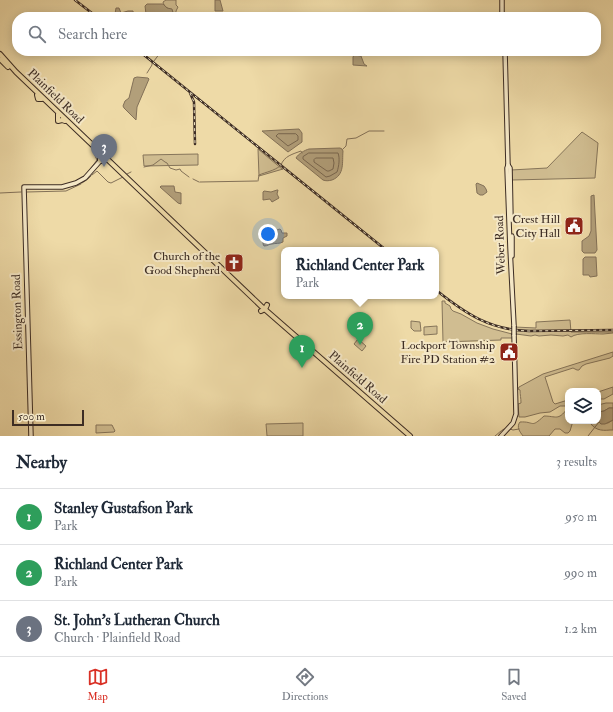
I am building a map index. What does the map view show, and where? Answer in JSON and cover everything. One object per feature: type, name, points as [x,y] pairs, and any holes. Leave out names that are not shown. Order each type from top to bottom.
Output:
[{"type":"main road","points":[[503,0],[503,12]]},
{"type":"main road","name":"Plainfield Road","points":[[0,54],[16,72],[103,158]]},
{"type":"main road","name":"Weber Road","points":[[501,436],[513,422],[516,412],[514,324],[507,168],[505,56]]},
{"type":"main road","name":"Plainfield Road","points":[[0,59],[16,76],[58,114],[58,121],[65,121],[103,158],[133,182],[134,185],[257,304],[265,309],[410,436]]},
{"type":"main road","name":"Essington Road","points":[[31,436],[24,188],[55,188],[67,186],[80,181],[89,174],[103,158]]},
{"type":"shaded area","points":[[166,0],[176,0],[176,5],[178,7],[176,12],[172,12],[167,8],[163,2]]},
{"type":"shaded area","points":[[582,132],[598,143],[595,178],[512,180],[511,170],[547,168]]},
{"type":"shaded area","points":[[258,149],[282,169],[283,169],[259,176]]},
{"type":"shaded area","points":[[198,154],[198,165],[144,166],[143,155]]},
{"type":"shaded area","points":[[442,301],[445,301],[445,303],[450,306],[453,311],[477,323],[512,334],[513,338],[501,338],[501,340],[443,342]]},
{"type":"shaded area","points":[[570,320],[571,332],[613,333],[582,334],[571,337],[568,335],[531,336],[516,334],[515,327],[536,328],[536,322]]},
{"type":"shaded area","points":[[411,321],[420,322],[421,331],[414,331],[411,328]]},
{"type":"shaded area","points":[[437,326],[437,334],[424,335],[424,327]]},
{"type":"shaded area","points":[[358,339],[366,346],[362,351],[354,344]]},
{"type":"shaded area","points":[[613,352],[613,356],[610,358],[586,364],[579,370],[573,368],[545,377],[553,402],[555,404],[565,401],[565,406],[560,406],[550,412],[519,417],[518,404],[521,403],[520,390],[518,389],[519,387],[543,374]]},
{"type":"shaded area","points":[[613,387],[613,394],[604,399],[601,399],[601,391]]},
{"type":"shaded area","points":[[613,403],[613,408],[601,412],[601,404]]},
{"type":"shaded area","points":[[565,412],[565,424],[572,424],[568,433],[565,433],[560,429],[555,429],[549,436],[523,436],[518,426],[520,422],[532,424],[544,416],[554,417]]},
{"type":"shaded area","points":[[613,420],[613,430],[601,430],[595,428],[591,424],[601,424],[601,422],[608,423]]},
{"type":"shaded area","points":[[303,423],[303,436],[267,436],[266,424]]},
{"type":"shaded area","points":[[96,425],[112,425],[115,431],[96,433]]},
{"type":"water","points":[[215,0],[220,0],[223,11],[215,11]]},
{"type":"water","points":[[147,4],[163,4],[167,8],[172,9],[173,12],[146,12],[145,6]]},
{"type":"water","points":[[116,8],[119,8],[121,12],[115,12]]},
{"type":"water","points":[[361,56],[364,64],[367,66],[353,65],[353,57]]},
{"type":"water","points":[[134,78],[149,79],[137,107],[136,120],[123,106],[125,101],[129,98]]},
{"type":"water","points":[[299,129],[302,133],[302,142],[288,152],[262,131]]},
{"type":"water","points":[[340,148],[343,151],[343,164],[341,172],[336,178],[327,181],[323,180],[296,158],[302,152],[309,149]]},
{"type":"water","points":[[477,183],[484,186],[487,192],[483,195],[477,193]]},
{"type":"water","points":[[174,186],[175,192],[181,193],[181,204],[160,187]]},
{"type":"water","points":[[278,190],[277,194],[279,198],[272,202],[270,199],[263,200],[264,191],[271,192]]},
{"type":"water","points":[[594,195],[597,250],[595,253],[584,253],[582,251],[582,241],[589,236],[591,231],[591,196]]},
{"type":"water","points":[[280,229],[282,233],[287,233],[287,236],[283,238],[283,242],[264,246],[264,236]]},
{"type":"water","points":[[585,257],[596,257],[597,276],[590,277],[589,275],[583,275],[583,259]]},
{"type":"water","points":[[609,408],[613,408],[613,420],[605,424],[601,424],[601,412]]},
{"type":"waterway","points":[[154,61],[158,56]]},
{"type":"waterway","points":[[147,73],[152,63]]},
{"type":"waterway","points":[[343,149],[346,146],[347,139],[356,138],[369,131],[384,131]]},
{"type":"waterway","points":[[91,168],[97,160],[92,149]]},
{"type":"waterway","points":[[281,165],[284,159],[289,156],[301,151],[302,153]]},
{"type":"waterway","points":[[144,167],[153,165],[161,159],[167,163],[170,168],[176,170],[180,169],[189,177]]},
{"type":"waterway","points":[[258,181],[259,175],[280,166]]},
{"type":"waterway","points":[[92,175],[97,171],[111,183],[123,177]]},
{"type":"waterway","points":[[127,174],[131,172]]},
{"type":"waterway","points":[[82,183],[91,176]]},
{"type":"waterway","points":[[193,179],[199,182]]},
{"type":"waterway","points":[[200,182],[257,181]]},
{"type":"waterway","points":[[27,192],[66,191],[81,184]]},
{"type":"waterway","points":[[0,193],[21,192]]},
{"type":"waterway","points":[[588,436],[597,424]]},
{"type":"waterway","points":[[495,436],[504,429]]},
{"type":"waterway","points":[[510,429],[519,429]]},
{"type":"railway","points":[[75,0],[91,12]]},
{"type":"railway","points":[[145,56],[382,247]]},
{"type":"railway","points":[[190,93],[194,102],[195,144]]},
{"type":"railway","points":[[439,292],[468,313],[502,328],[529,331],[613,330]]},
{"type":"place","name":"St. John's Lutheran Church","points":[[104,167]]},
{"type":"place","name":"Crest Hill City Hall","points":[[574,226]]},
{"type":"place","name":"Church of the Good Shepherd","points":[[234,263]]},
{"type":"place","name":"Richland Center Park","points":[[360,345]]},
{"type":"place","name":"Lockport Township Fire PD Station #2","points":[[509,352]]},
{"type":"place","name":"Stanley Gustafson Park","points":[[302,368]]}]
